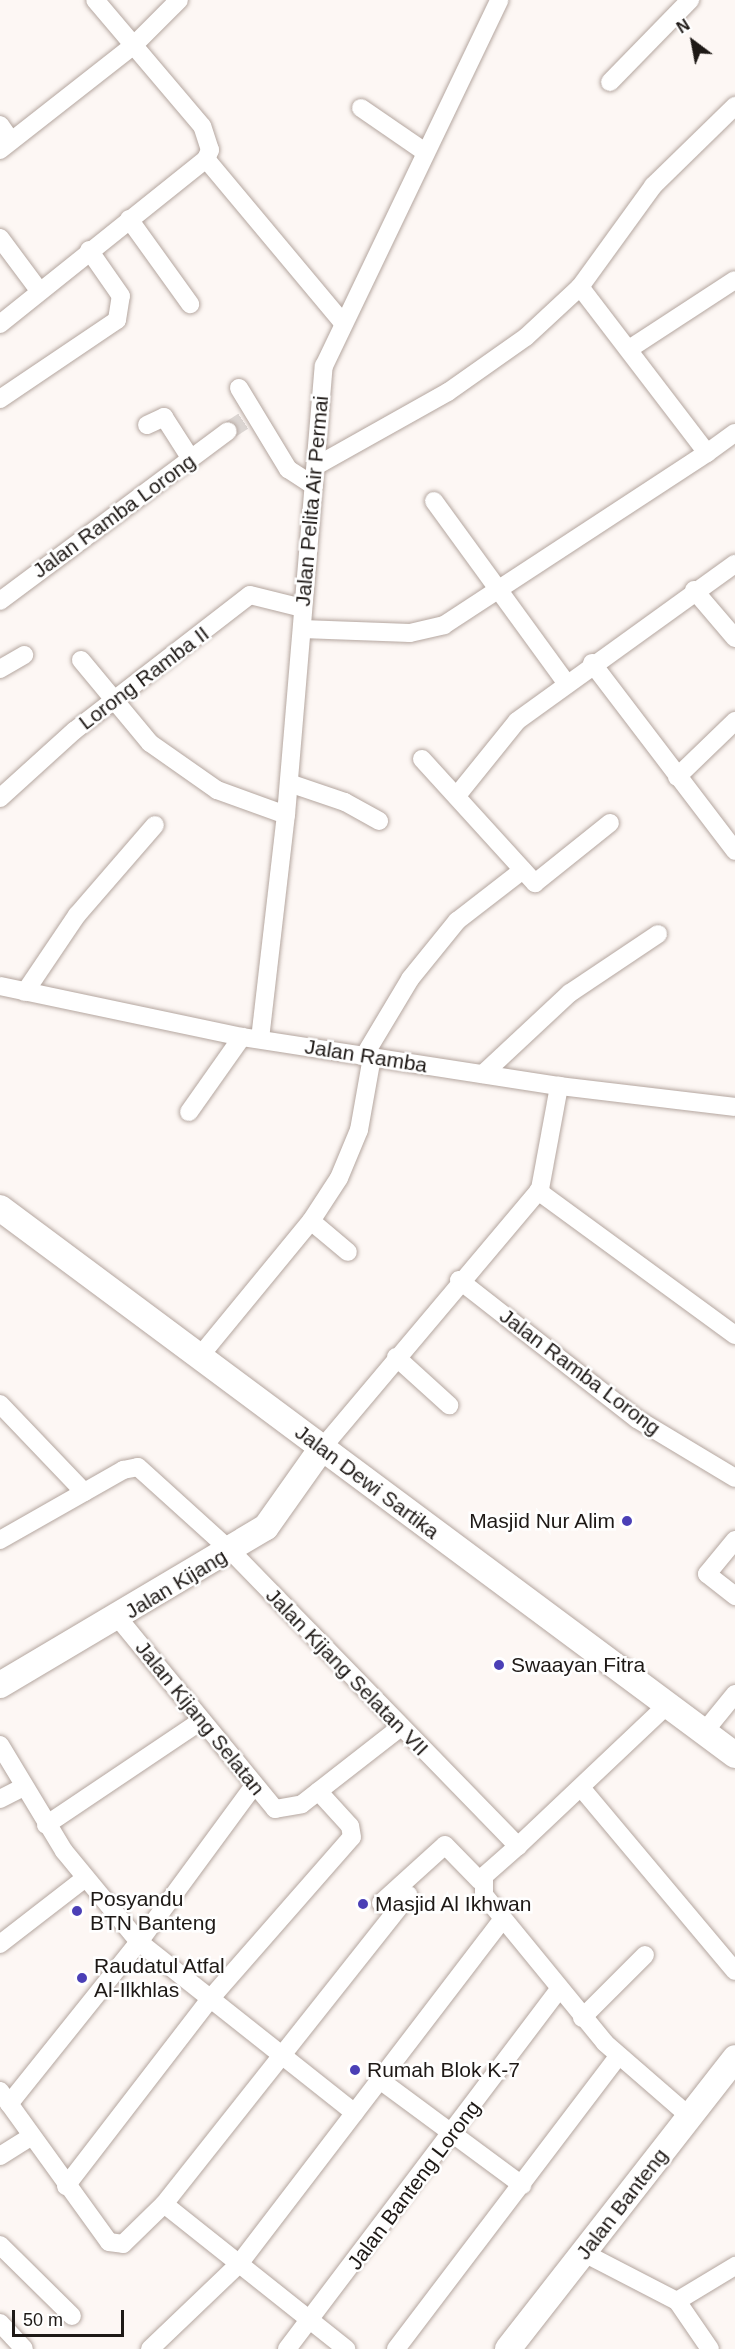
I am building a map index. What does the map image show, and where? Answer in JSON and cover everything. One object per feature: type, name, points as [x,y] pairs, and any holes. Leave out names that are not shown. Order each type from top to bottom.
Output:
[{"type":"main road","name":"Jalan Dewi Sartika","points":[[0,1208],[735,1755]]},
{"type":"main road","name":"Jalan Kijang","points":[[0,1686],[119,1619],[231,1551],[273,1520],[322,1448]]},
{"type":"main road","name":"Jalan Banteng","points":[[508,2349],[735,2058]]},
{"type":"street","points":[[0,324],[38,289],[206,159],[209,141],[202,126],[135,44],[95,0]]},
{"type":"street","points":[[0,125],[5,146],[135,44],[179,0]]},
{"type":"street","name":"Jalan Pelita Air Permai","points":[[251,1038],[286,815],[324,366],[499,0]]},
{"type":"street","points":[[610,82],[690,0]]},
{"type":"street","points":[[316,466],[466,381],[580,287],[652,186],[735,106]]},
{"type":"street","points":[[361,108],[425,152]]},
{"type":"street","points":[[206,159],[343,323]]},
{"type":"street","points":[[129,219],[190,304]]},
{"type":"street","points":[[0,238],[38,289]]},
{"type":"street","points":[[0,399],[117,320],[122,296],[89,250]]},
{"type":"street","points":[[629,349],[735,280]]},
{"type":"street","points":[[580,287],[706,453]]},
{"type":"street","points":[[239,388],[288,469],[314,486]]},
{"type":"street","points":[[147,425],[166,418],[191,459]]},
{"type":"street","name":"Jalan Ramba Lorong","points":[[0,601],[228,431]]},
{"type":"street","points":[[302,628],[413,632],[444,625],[497,595],[735,433]]},
{"type":"street","points":[[434,501],[497,595],[566,684]]},
{"type":"street","points":[[459,793],[510,729],[592,663],[694,590],[735,564]]},
{"type":"street","points":[[694,590],[735,638]]},
{"type":"street","name":"Lorong Ramba II","points":[[0,798],[74,731],[114,703],[250,596],[302,608]]},
{"type":"street","points":[[0,669],[24,655]]},
{"type":"street","points":[[81,660],[147,741],[206,784],[240,802],[286,815]]},
{"type":"street","points":[[592,663],[735,851]]},
{"type":"street","points":[[677,777],[735,721]]},
{"type":"street","points":[[422,759],[459,793],[523,870],[539,882],[610,823]]},
{"type":"street","points":[[289,783],[345,801],[379,821]]},
{"type":"street","points":[[25,992],[77,915],[155,825]]},
{"type":"street","points":[[200,1356],[311,1221],[339,1178],[359,1130],[368,1056],[410,979],[452,926],[523,870]]},
{"type":"street","points":[[483,1074],[570,993],[658,934]]},
{"type":"street","name":"Jalan Ramba","points":[[0,986],[251,1038],[559,1086],[734,1106]]},
{"type":"street","points":[[189,1112],[251,1038]]},
{"type":"street","points":[[322,1448],[459,1280],[538,1191],[559,1086]]},
{"type":"street","points":[[538,1191],[735,1335]]},
{"type":"street","points":[[311,1221],[348,1252]]},
{"type":"street","name":"Jalan Ramba Lorong","points":[[459,1280],[637,1419],[735,1478]]},
{"type":"street","points":[[396,1357],[449,1405]]},
{"type":"street","points":[[0,1404],[84,1492]]},
{"type":"street","name":"Jalan Kijang Selatan VII","points":[[0,1540],[84,1492],[138,1467],[231,1551],[518,1846]]},
{"type":"street","points":[[735,1540],[707,1574],[735,1596]]},
{"type":"street","name":"Jalan Kijang Selatan","points":[[119,1619],[253,1787],[285,1811],[318,1791],[401,1727]]},
{"type":"street","points":[[704,1732],[735,1694]]},
{"type":"street","points":[[480,1881],[583,1790],[667,1705]]},
{"type":"street","points":[[46,1824],[201,1721]]},
{"type":"street","points":[[0,1745],[46,1824],[84,1879],[139,1942],[355,2113]]},
{"type":"street","points":[[0,1799],[24,1787]]},
{"type":"street","points":[[253,1787],[139,1942],[4,2098],[66,2186],[114,2246],[127,2241],[164,2204],[284,2056],[409,1895]]},
{"type":"street","points":[[583,1790],[735,1971]]},
{"type":"street","points":[[66,2186],[210,1999],[352,1838],[350,1826],[318,1791]]},
{"type":"street","points":[[381,1903],[445,1845],[480,1881],[501,1920],[582,2018],[618,2056],[689,2116]]},
{"type":"street","points":[[0,1944],[84,1879]]},
{"type":"street","points":[[150,2349],[239,2264],[501,1920]]},
{"type":"street","points":[[582,2018],[645,1955]]},
{"type":"street","name":"Jalan Banteng Lorong","points":[[287,2349],[454,2134],[558,1991]]},
{"type":"street","points":[[396,2349],[618,2056]]},
{"type":"street","points":[[380,2080],[522,2185]]},
{"type":"street","points":[[0,2156],[31,2137]]},
{"type":"street","points":[[164,2204],[346,2349]]},
{"type":"street","points":[[0,2245],[72,2316]]},
{"type":"street","points":[[584,2253],[677,2301],[710,2349]]},
{"type":"street","points":[[677,2301],[735,2266]]},
{"type":"street","points":[[1,2325],[24,2349]]},
{"type":"tunnel","points":[[228,431],[248,418]]},
{"type":"place","name":"Masjid Nur Alim","points":[[627,1521]]},
{"type":"place","name":"Swaayan Fitra","points":[[499,1665]]},
{"type":"place","name":"Masjid Al Ikhwan","points":[[363,1904]]},
{"type":"place","name":"Posyandu BTN Banteng","points":[[77,1911]]},
{"type":"place","name":"Raudatul Atfal Al-Ilkhlas","points":[[82,1978]]},
{"type":"place","name":"Rumah Blok K-7","points":[[355,2070]]}]
